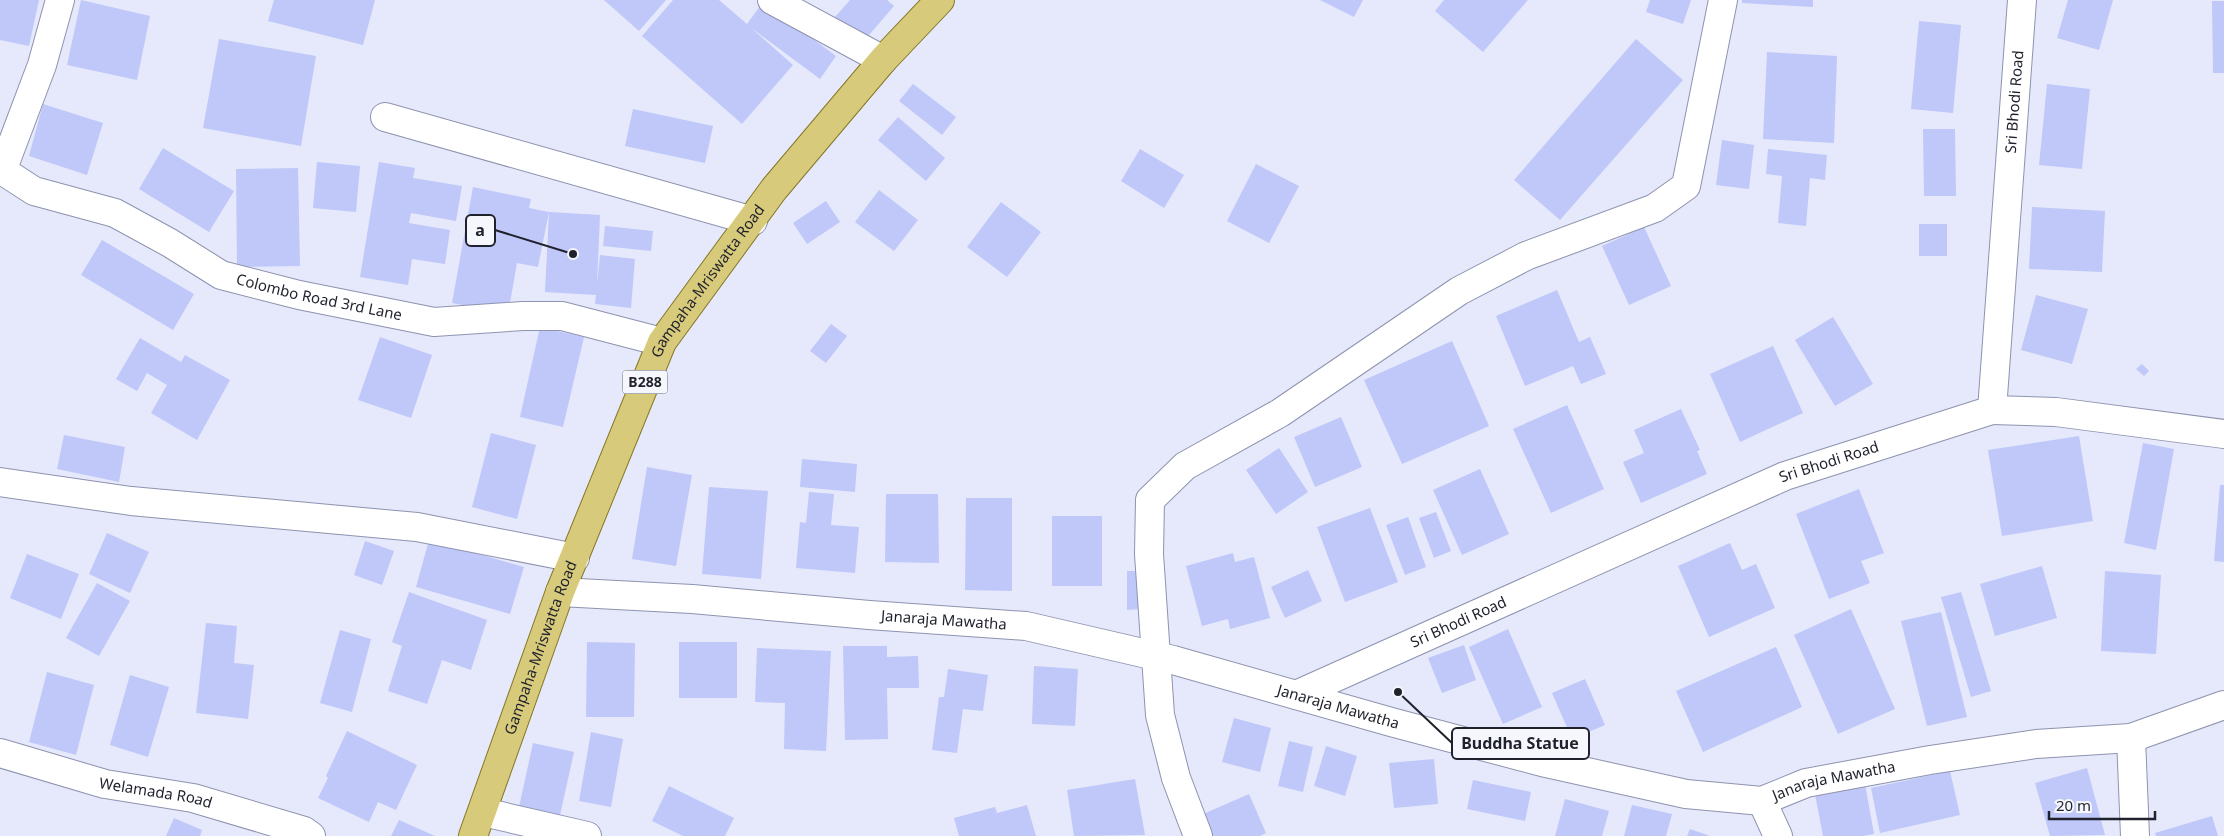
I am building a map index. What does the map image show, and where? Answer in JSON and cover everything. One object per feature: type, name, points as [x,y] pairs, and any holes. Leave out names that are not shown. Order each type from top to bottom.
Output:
[{"type":"main road","name":"Gampaha-Mriswatta Road","points":[[478,824],[560,592],[662,342],[710,275],[753,221],[774,189],[883,60],[940,0]]},
{"type":"street","points":[[1,170],[42,65],[60,0]]},
{"type":"street","points":[[772,0],[883,60]]},
{"type":"street","points":[[1198,836],[1176,778],[1160,715],[1149,564],[1150,500],[1185,466],[1280,413],[1459,291],[1526,256],[1655,208],[1686,186],[1723,0]]},
{"type":"street","name":"Sri Bhodi Road","points":[[1296,695],[1785,476],[1992,410],[2022,0]]},
{"type":"street","points":[[386,117],[753,221]]},
{"type":"street","name":"Colombo Road 3rd Lane","points":[[1,170],[34,192],[115,213],[170,242],[222,275],[299,295],[434,322],[523,316],[562,316],[662,342]]},
{"type":"street","points":[[1992,410],[2056,412],[2224,434]]},
{"type":"street","points":[[0,482],[131,501],[417,527],[575,558]]},
{"type":"street","name":"Janaraja Mawatha","points":[[560,592],[692,598],[869,615],[1026,626],[1157,656],[1542,762],[1686,794],[1762,801],[1806,783],[1930,760],[2036,744],[2131,738],[2224,705]]},
{"type":"street","points":[[2131,738],[2135,836]]},
{"type":"street","name":"Welamada Road","points":[[0,753],[105,784],[211,803],[304,830],[311,836]]},
{"type":"street","points":[[1762,801],[1778,836]]},
{"type":"street","points":[[478,824],[587,836]]},
{"type":"building","points":[[0,0],[39,0],[29,46],[0,40]]},
{"type":"building","points":[[81,0],[150,16],[137,80],[67,65]]},
{"type":"building","points":[[274,0],[375,0],[363,45],[268,21]]},
{"type":"building","points":[[604,0],[666,0],[639,31]]},
{"type":"building","points":[[673,0],[719,0],[747,24],[763,2],[836,56],[820,79],[750,27],[793,65],[742,124],[642,36]]},
{"type":"building","points":[[850,0],[887,0],[894,6],[863,42],[835,17]]},
{"type":"building","points":[[1320,0],[1363,0],[1354,17]]},
{"type":"building","points":[[1444,0],[1528,0],[1483,52],[1435,11]]},
{"type":"building","points":[[1650,0],[1691,0],[1683,24],[1646,12]]},
{"type":"building","points":[[1742,0],[1813,0],[1813,7],[1742,3]]},
{"type":"building","points":[[2068,0],[2113,0],[2099,50],[2057,38]]},
{"type":"building","points":[[2212,1],[2224,1],[2224,73],[2213,73]]},
{"type":"building","points":[[1919,21],[1961,25],[1953,113],[1911,109]]},
{"type":"building","points":[[219,39],[316,56],[301,146],[203,128]]},
{"type":"building","points":[[1636,39],[1683,80],[1560,220],[1514,180]]},
{"type":"building","points":[[1767,52],[1837,56],[1834,143],[1763,139]]},
{"type":"building","points":[[913,84],[956,117],[942,135],[899,101]]},
{"type":"building","points":[[2047,84],[2090,89],[2082,169],[2039,165]]},
{"type":"building","points":[[43,104],[103,123],[87,175],[29,156]]},
{"type":"building","points":[[633,109],[713,126],[705,163],[625,146]]},
{"type":"building","points":[[898,117],[945,158],[926,181],[878,140]]},
{"type":"building","points":[[1923,129],[1955,129],[1956,196],[1924,196]]},
{"type":"building","points":[[1722,140],[1754,145],[1749,189],[1716,185]]},
{"type":"building","points":[[163,148],[234,191],[209,232],[139,189]]},
{"type":"building","points":[[1140,149],[1184,175],[1164,208],[1121,181]]},
{"type":"building","points":[[1768,149],[1827,155],[1825,180],[1810,178],[1806,226],[1778,223],[1782,176],[1766,174]]},
{"type":"building","points":[[317,162],[360,166],[356,212],[313,208]]},
{"type":"building","points":[[379,162],[415,168],[413,178],[462,186],[456,221],[411,213],[409,223],[450,230],[445,264],[412,259],[408,285],[360,277]]},
{"type":"building","points":[[1256,164],[1299,186],[1269,243],[1227,221]]},
{"type":"building","points":[[298,168],[300,266],[237,267],[236,169]]},
{"type":"building","points":[[473,187],[531,199],[529,208],[549,212],[538,267],[517,263],[508,314],[452,303]]},
{"type":"building","points":[[879,190],[918,220],[894,251],[855,222]]},
{"type":"building","points":[[826,201],[840,222],[807,244],[793,223]]},
{"type":"building","points":[[1001,202],[1041,232],[1007,277],[967,247]]},
{"type":"building","points":[[2032,207],[2105,211],[2102,272],[2029,269]]},
{"type":"building","points":[[549,212],[600,215],[597,285],[600,255],[635,259],[631,308],[595,304],[596,295],[545,292]]},
{"type":"building","points":[[1919,224],[1947,224],[1947,256],[1919,256]]},
{"type":"building","points":[[605,226],[653,231],[651,251],[603,246]]},
{"type":"building","points":[[1644,227],[1671,286],[1629,305],[1602,246]]},
{"type":"building","points":[[102,240],[194,294],[173,330],[81,275]]},
{"type":"building","points":[[1557,290],[1579,342],[1590,337],[1606,374],[1581,384],[1573,366],[1525,386],[1496,316]]},
{"type":"building","points":[[2036,295],[2088,309],[2072,364],[2021,350]]},
{"type":"building","points":[[1833,317],[1873,384],[1835,406],[1795,340]]},
{"type":"building","points":[[831,324],[847,336],[826,363],[810,351]]},
{"type":"building","points":[[540,327],[584,337],[563,427],[520,417]]},
{"type":"building","points":[[380,337],[432,355],[411,418],[358,400]]},
{"type":"building","points":[[140,338],[181,362],[185,355],[230,380],[197,440],[151,413],[167,385],[147,373],[137,391],[116,379]]},
{"type":"building","points":[[1452,341],[1489,426],[1402,464],[1364,380]]},
{"type":"building","points":[[1773,346],[1803,413],[1740,442],[1710,374]]},
{"type":"building","points":[[2142,364],[2149,371],[2144,376],[2136,369]]},
{"type":"building","points":[[1567,405],[1604,489],[1551,513],[1513,429]]},
{"type":"building","points":[[1681,409],[1700,450],[1697,451],[1707,474],[1641,503],[1623,462],[1644,453],[1634,430]]},
{"type":"building","points":[[1341,417],[1362,467],[1315,487],[1294,437]]},
{"type":"building","points":[[491,433],[536,445],[517,519],[472,507]]},
{"type":"building","points":[[64,435],[125,447],[119,482],[57,469]]},
{"type":"building","points":[[2079,436],[2093,521],[2002,536],[1988,450]]},
{"type":"building","points":[[2143,443],[2174,449],[2156,550],[2124,543]]},
{"type":"building","points":[[1279,448],[1308,492],[1276,514],[1246,470]]},
{"type":"building","points":[[802,459],[857,464],[855,492],[800,487]]},
{"type":"building","points":[[647,467],[692,475],[676,566],[632,559]]},
{"type":"building","points":[[1480,469],[1509,534],[1462,555],[1433,490]]},
{"type":"building","points":[[2220,485],[2224,485],[2224,562],[2214,561]]},
{"type":"building","points":[[709,487],[768,491],[761,579],[702,574]]},
{"type":"building","points":[[1859,489],[1884,553],[1861,561],[1870,583],[1829,599],[1796,514]]},
{"type":"building","points":[[809,492],[834,494],[831,525],[859,527],[855,573],[796,568],[800,522],[806,523]]},
{"type":"building","points":[[886,494],[938,494],[939,563],[885,562]]},
{"type":"building","points":[[966,498],[1012,498],[1012,591],[965,590]]},
{"type":"building","points":[[1370,508],[1398,582],[1345,602],[1317,527]]},
{"type":"building","points":[[1436,512],[1451,551],[1434,558],[1419,518]]},
{"type":"building","points":[[1052,516],[1102,516],[1102,586],[1052,586]]},
{"type":"building","points":[[1408,517],[1426,567],[1405,575],[1386,525]]},
{"type":"building","points":[[107,533],[149,552],[130,593],[89,574]]},
{"type":"building","points":[[429,540],[524,567],[510,614],[416,587]]},
{"type":"building","points":[[365,541],[394,551],[382,585],[354,575]]},
{"type":"building","points":[[1730,543],[1742,570],[1756,564],[1775,608],[1709,637],[1678,566]]},
{"type":"building","points":[[1233,553],[1235,562],[1254,557],[1270,618],[1230,629],[1228,619],[1202,626],[1186,566]]},
{"type":"building","points":[[27,554],[79,574],[61,619],[10,598]]},
{"type":"building","points":[[2042,566],[2057,618],[1995,636],[1980,584]]},
{"type":"building","points":[[1308,570],[1322,601],[1285,618],[1271,587]]},
{"type":"building","points":[[1127,571],[1142,571],[1142,609],[1127,610]]},
{"type":"building","points":[[2105,571],[2161,575],[2156,654],[2101,651]]},
{"type":"building","points":[[97,583],[130,601],[99,656],[66,638]]},
{"type":"building","points":[[409,592],[487,620],[471,670],[442,660],[427,704],[388,691],[402,646],[392,642]]},
{"type":"building","points":[[1961,592],[1991,691],[1971,697],[1941,597]]},
{"type":"building","points":[[1851,609],[1895,709],[1838,734],[1794,635]]},
{"type":"building","points":[[1941,612],[1967,717],[1927,726],[1901,621]]},
{"type":"building","points":[[206,623],[237,626],[234,663],[254,665],[248,719],[196,713]]},
{"type":"building","points":[[1508,629],[1542,707],[1503,724],[1469,647]]},
{"type":"building","points":[[340,630],[371,639],[352,712],[320,703]]},
{"type":"building","points":[[587,642],[635,643],[634,717],[586,717]]},
{"type":"building","points":[[679,642],[737,642],[737,698],[679,698]]},
{"type":"building","points":[[1464,645],[1476,680],[1442,693],[1428,658]]},
{"type":"building","points":[[843,646],[887,646],[887,657],[918,656],[919,688],[887,688],[888,739],[845,740]]},
{"type":"building","points":[[1776,647],[1802,707],[1703,752],[1676,691]]},
{"type":"building","points":[[757,648],[831,651],[826,751],[784,749],[785,703],[755,702]]},
{"type":"building","points":[[1034,666],[1078,669],[1075,726],[1032,724]]},
{"type":"building","points":[[948,669],[988,675],[983,711],[963,709],[957,753],[932,750],[939,697],[944,697]]},
{"type":"building","points":[[47,672],[94,685],[76,755],[29,742]]},
{"type":"building","points":[[130,675],[169,687],[148,757],[110,745]]},
{"type":"building","points":[[1585,679],[1605,725],[1572,739],[1552,693]]},
{"type":"building","points":[[1234,718],[1271,728],[1260,772],[1222,762]]},
{"type":"building","points":[[347,731],[417,765],[396,810],[378,802],[369,822],[318,798]]},
{"type":"building","points":[[591,732],[623,739],[611,807],[579,801]]},
{"type":"building","points":[[1289,741],[1313,747],[1303,792],[1278,786]]},
{"type":"building","points":[[533,743],[574,752],[560,815],[519,807]]},
{"type":"building","points":[[1326,746],[1357,756],[1345,796],[1314,786]]},
{"type":"building","points":[[1434,759],[1438,804],[1394,808],[1389,763]]},
{"type":"building","points":[[2087,768],[2105,835],[2050,836],[2035,783]]},
{"type":"building","points":[[1950,771],[1960,815],[1880,833],[1871,788]]},
{"type":"building","points":[[1135,779],[1145,835],[1074,836],[1067,790]]},
{"type":"building","points":[[1473,780],[1531,792],[1525,821],[1467,809]]},
{"type":"building","points":[[1865,784],[1874,834],[1862,836],[1823,836],[1815,794]]},
{"type":"building","points":[[669,786],[734,818],[725,836],[683,836],[652,821]]},
{"type":"building","points":[[1249,794],[1266,833],[1260,836],[1210,836],[1201,815]]},
{"type":"building","points":[[1565,799],[1609,811],[1602,836],[1555,836]]},
{"type":"building","points":[[1027,805],[1036,836],[959,836],[954,818],[995,807],[997,813]]},
{"type":"building","points":[[1632,805],[1672,814],[1666,836],[1624,836]]},
{"type":"building","points":[[2212,816],[2218,836],[2156,836],[2155,833]]},
{"type":"building","points":[[174,818],[202,830],[200,836],[166,836]]},
{"type":"building","points":[[399,820],[435,836],[391,836]]},
{"type":"building","points":[[1690,829],[1710,836],[1687,836]]},
{"type":"place","name":"a","points":[[573,254]]},
{"type":"place","name":"Buddha Statue","points":[[1398,692]]}]
